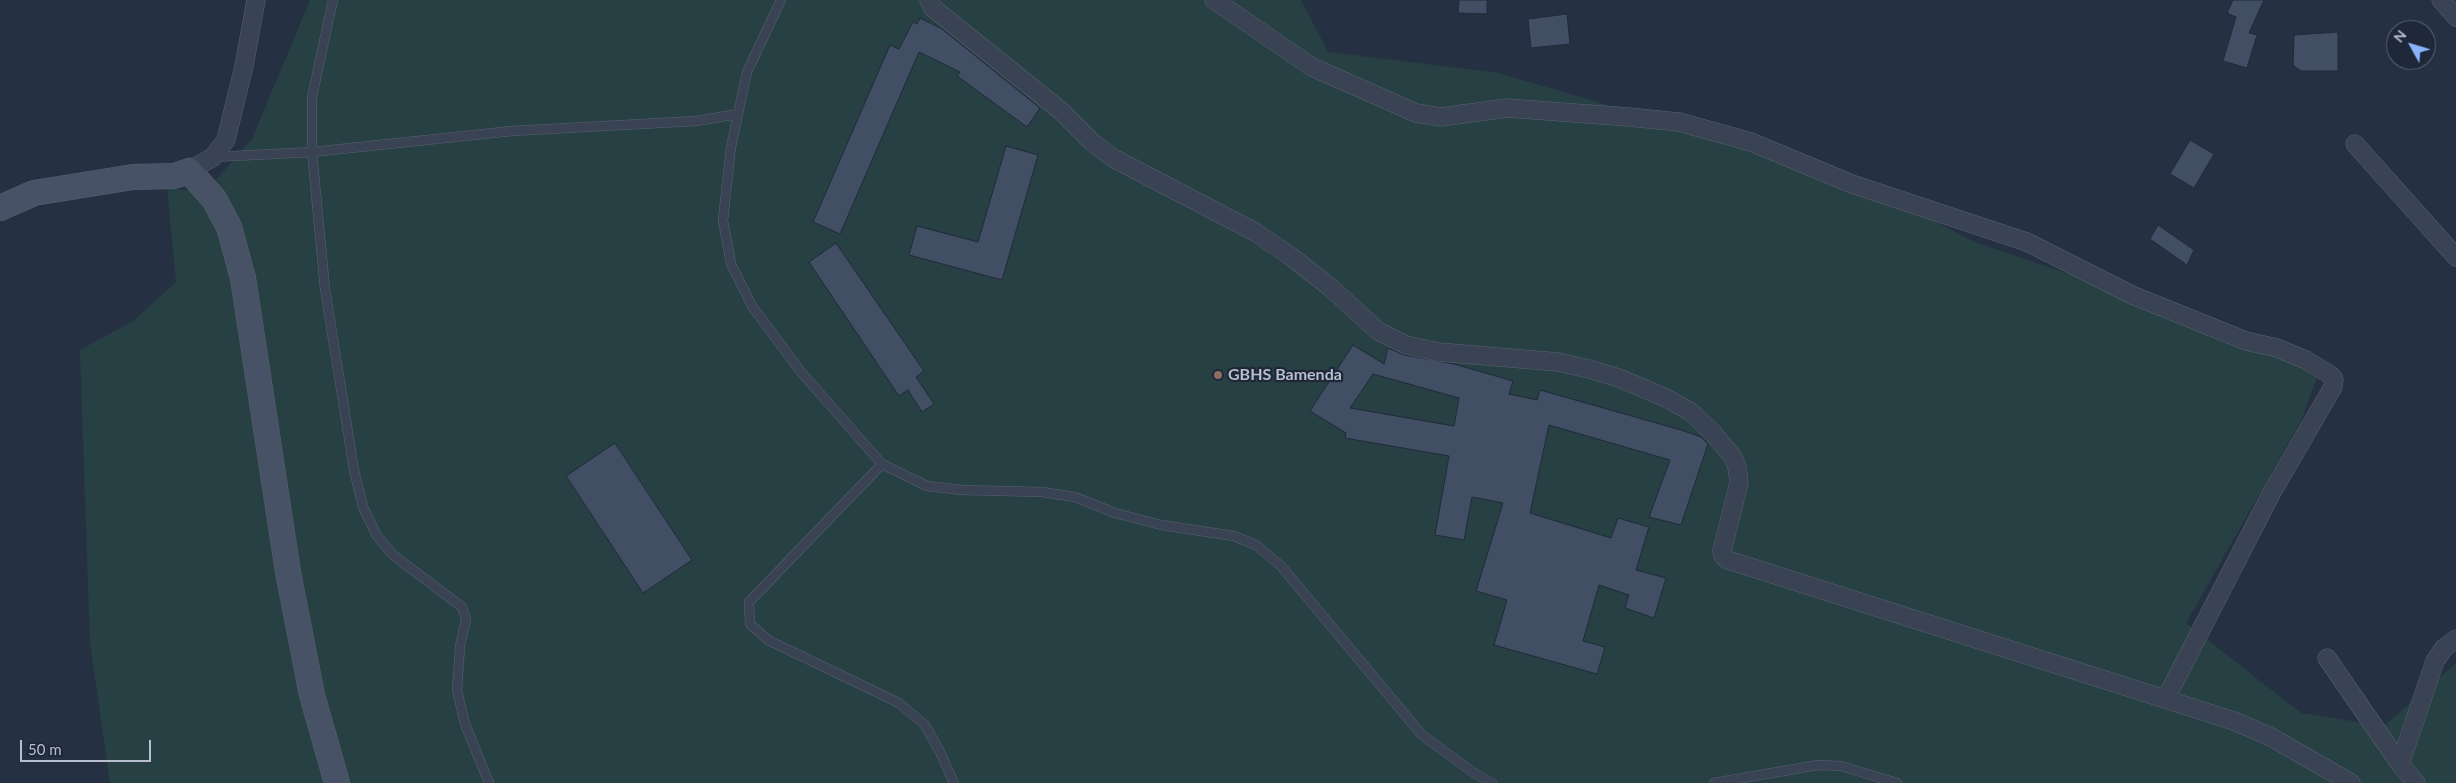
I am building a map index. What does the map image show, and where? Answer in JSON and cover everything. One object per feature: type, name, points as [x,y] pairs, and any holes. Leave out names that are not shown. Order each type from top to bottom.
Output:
[{"type":"street","points":[[0,208],[34,193],[133,178],[174,176],[189,171],[213,157],[226,140],[244,66],[256,0]]},
{"type":"street","points":[[929,0],[933,8],[1061,111],[1092,142],[1113,158],[1255,232],[1331,288],[1378,331],[1406,345],[1438,352],[1558,362],[1589,369],[1619,378],[1666,398],[1691,412],[1713,433],[1732,457],[1737,467],[1739,483],[1722,551],[1723,556],[1728,560],[2234,721],[2271,737],[2352,783]]},
{"type":"street","points":[[1214,0],[1312,67],[1416,113],[1442,117],[1490,109],[1529,109],[1679,122],[1741,139],[1852,184],[2027,242],[2132,295],[2246,341],[2278,348],[2306,360],[2329,374],[2334,379],[2333,387],[2272,492],[2166,698]]},
{"type":"street","points":[[2441,0],[2456,17]]},
{"type":"street","points":[[2355,144],[2456,257]]},
{"type":"street","points":[[189,171],[214,200],[228,227],[237,252],[288,572],[312,695],[337,783]]},
{"type":"street","points":[[2400,764],[2435,662],[2444,648],[2456,639]]},
{"type":"street","points":[[2327,658],[2400,764],[2416,783]]},
{"type":"lane","points":[[333,0],[312,97],[312,152],[325,289],[354,470],[363,507],[377,536],[393,555],[462,607],[466,619],[460,646],[457,690],[465,724],[489,783]]},
{"type":"lane","points":[[780,0],[747,72],[731,147],[723,220],[731,264],[752,306],[801,372],[882,464],[927,486],[962,490],[1050,493],[1076,498],[1114,513],[1161,525],[1234,536],[1256,545],[1281,566],[1422,735],[1474,773],[1492,783]]},
{"type":"lane","points":[[213,157],[312,152],[512,131],[696,121],[738,114]]},
{"type":"lane","points":[[882,464],[749,602],[750,624],[768,640],[899,703],[925,725],[954,783]]},
{"type":"lane","points":[[1714,783],[1818,765],[1841,766],[1897,783]]},
{"type":"green space","points":[[310,0],[1301,0],[1328,52],[1499,73],[1844,175],[1975,242],[2323,361],[2301,421],[2186,623],[2301,713],[2384,726],[2456,663],[2456,783],[110,783],[90,643],[80,350],[133,321],[176,282],[167,188],[205,192],[252,139]]},
{"type":"building","points":[[1459,0],[1487,0],[1487,14],[1458,13]]},
{"type":"building","points":[[2233,0],[2264,0],[2249,33],[2257,35],[2247,68],[2223,61],[2236,17],[2227,13]]},
{"type":"building","points":[[1567,14],[1570,44],[1531,48],[1528,19]]},
{"type":"building","points":[[920,18],[942,29],[1040,108],[1027,127],[957,76],[960,72],[919,52],[840,234],[813,222],[890,45],[899,49],[913,22],[917,24]]},
{"type":"building","points":[[2338,32],[2338,71],[2301,71],[2293,65],[2294,35]]},
{"type":"building","points":[[2190,140],[2214,154],[2194,188],[2170,174]]},
{"type":"building","points":[[1006,146],[1038,155],[1002,280],[909,255],[917,226],[978,242]]},
{"type":"building","points":[[2158,225],[2194,250],[2187,265],[2150,239]]},
{"type":"building","points":[[836,243],[924,371],[916,377],[934,404],[922,412],[908,390],[899,396],[809,262]]},
{"type":"building","points":[[1353,345],[1384,364],[1388,348],[1404,355],[1454,364],[1513,381],[1509,394],[1537,400],[1540,390],[1701,437],[1708,444],[1681,525],[1649,517],[1670,460],[1549,425],[1530,513],[1611,538],[1618,518],[1649,527],[1636,570],[1666,578],[1654,618],[1625,608],[1629,595],[1599,585],[1583,641],[1605,647],[1597,674],[1494,645],[1507,600],[1476,591],[1503,503],[1472,497],[1464,540],[1435,535],[1449,456],[1345,438],[1346,433],[1310,411]],"holes":[[[1373,374],[1459,398],[1454,426],[1350,408]]]},
{"type":"building","points":[[615,443],[692,560],[643,593],[566,476]]},
{"type":"place","name":"GBHS Bamenda","points":[[1218,375]]}]
